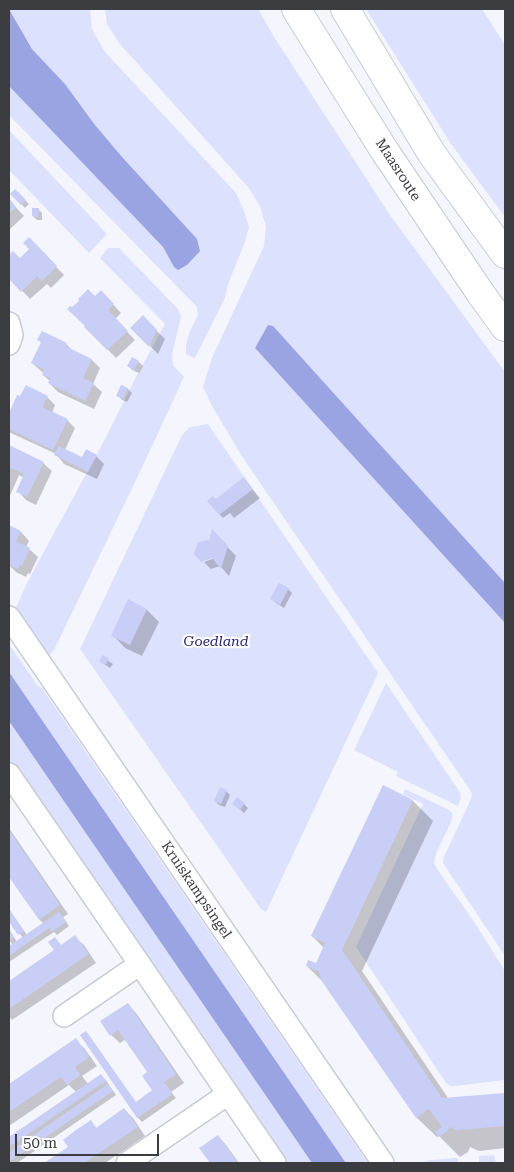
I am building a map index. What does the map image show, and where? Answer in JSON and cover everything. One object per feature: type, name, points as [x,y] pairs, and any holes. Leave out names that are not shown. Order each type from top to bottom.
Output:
[{"type":"highway","name":"Maasroute","points":[[296,9],[390,158],[505,327]]},
{"type":"highway","points":[[345,9],[432,154],[505,254]]},
{"type":"street","points":[[9,323],[12,335],[9,344]]},
{"type":"street","name":"Kruiskampsingel","points":[[9,617],[384,1163]]},
{"type":"street","points":[[9,774],[275,1163]]},
{"type":"street","points":[[64,1016],[140,964]]},
{"type":"street","points":[[127,1163],[228,1094]]},
{"type":"green space","points":[[9,9],[90,9],[92,29],[105,52],[236,193],[249,227],[228,284],[225,298],[194,358],[186,354],[186,345],[198,315],[197,307],[9,115],[9,86],[163,247],[174,267],[196,239],[123,158],[95,125],[65,84],[32,49]]},
{"type":"green space","points":[[105,9],[258,9],[274,37],[390,215],[505,372],[505,583],[474,550],[255,348],[505,623],[505,956],[443,863],[471,799],[472,794],[470,790],[241,455],[203,387],[212,358],[264,246],[266,227],[260,206],[248,187],[119,43],[107,24]]},
{"type":"green space","points":[[366,9],[482,9],[505,45],[505,217],[451,144]]},
{"type":"green space","points":[[9,130],[107,234],[89,253],[9,170]]},
{"type":"green space","points":[[108,248],[119,248],[178,309],[181,317],[172,354],[173,365],[184,377],[54,650],[45,659],[13,614],[28,581],[165,324],[100,258]]},
{"type":"green space","name":"Goedland","points":[[208,424],[378,673],[266,912],[261,909],[80,649],[182,435],[190,427]]},
{"type":"green space","points":[[9,644],[38,686],[42,688],[368,1163],[346,1163],[9,672]]},
{"type":"green space","points":[[386,683],[459,791],[461,797],[458,806],[396,776],[398,772],[354,750]]},
{"type":"green space","points":[[9,721],[312,1163],[285,1163],[9,761]]},
{"type":"green space","points":[[405,789],[452,813],[452,820],[436,854],[434,863],[505,971],[505,1080],[455,1086],[450,1086],[446,1083],[356,947],[423,804],[403,794]]},
{"type":"green space","points":[[494,1155],[496,1163],[479,1163],[479,1156]]},
{"type":"green space","points":[[456,1158],[458,1163],[420,1163],[431,1160]]},
{"type":"water","points":[[9,9],[32,49],[65,84],[95,125],[123,158],[197,239],[200,251],[187,265],[178,270],[174,267],[163,247],[9,86]]},
{"type":"water","points":[[268,325],[273,326],[505,583],[505,623],[255,348]]},
{"type":"water","points":[[9,672],[346,1163],[312,1163],[9,721]]},
{"type":"building","points":[[15,189],[26,200],[21,205],[10,194]]},
{"type":"building","points":[[9,198],[16,207],[9,214]]},
{"type":"building","points":[[32,208],[39,208],[38,217],[32,216]]},
{"type":"building","points":[[29,237],[57,266],[42,281],[37,276],[21,292],[9,279],[9,255],[13,251],[20,258],[29,249],[23,243]]},
{"type":"building","points":[[88,289],[95,296],[101,290],[114,304],[108,310],[128,331],[107,350],[67,309],[79,301],[78,299]]},
{"type":"building","points":[[143,315],[157,330],[149,347],[130,328]]},
{"type":"building","points":[[42,331],[67,343],[65,346],[92,359],[83,378],[94,383],[85,401],[48,383],[50,378],[42,375],[44,369],[31,363],[41,342],[37,340]]},
{"type":"building","points":[[132,357],[139,361],[134,370],[127,366]]},
{"type":"building","points":[[26,385],[48,396],[42,407],[68,419],[53,450],[9,429],[9,410],[17,395],[20,396]]},
{"type":"building","points":[[121,385],[128,388],[123,399],[116,396]]},
{"type":"building","points":[[9,445],[44,462],[27,497],[16,492],[24,474],[11,468],[9,472]]},
{"type":"building","points":[[59,446],[82,457],[86,449],[97,455],[88,472],[54,455]]},
{"type":"building","points":[[244,477],[253,489],[219,515],[207,501],[213,496],[216,499]]},
{"type":"building","points":[[9,525],[21,531],[16,541],[30,548],[22,566],[20,565],[18,569],[9,565]]},
{"type":"building","points":[[212,529],[228,546],[221,569],[212,558],[201,562],[194,554],[198,542],[209,540]]},
{"type":"building","points":[[279,583],[289,588],[280,605],[270,599]]},
{"type":"building","points":[[128,599],[147,609],[130,645],[111,636]]},
{"type":"building","points":[[103,655],[109,659],[105,665],[99,661]]},
{"type":"building","points":[[383,785],[413,800],[342,950],[442,1098],[505,1093],[505,1126],[459,1131],[450,1127],[439,1137],[435,1132],[442,1127],[429,1109],[416,1118],[321,980],[319,971],[306,966],[308,960],[316,963],[325,943],[311,936]]},
{"type":"building","points":[[220,787],[227,790],[221,804],[214,801]]},
{"type":"building","points":[[237,797],[245,803],[240,810],[232,804]]},
{"type":"building","points":[[9,830],[60,905],[39,920],[9,877]]},
{"type":"building","points":[[9,909],[24,931],[18,935],[9,922]]},
{"type":"building","points":[[59,912],[66,922],[52,932],[49,928],[9,956],[9,946]]},
{"type":"building","points":[[9,929],[14,937],[9,941]]},
{"type":"building","points":[[75,935],[89,954],[9,1009],[9,981],[54,950],[48,942],[55,937],[61,945]]},
{"type":"building","points":[[128,1003],[176,1074],[164,1082],[173,1094],[137,1118],[80,1035],[86,1031],[136,1102],[152,1090],[142,1076],[147,1072],[118,1030],[110,1036],[100,1021]]},
{"type":"building","points":[[76,1038],[89,1057],[75,1067],[80,1075],[67,1085],[61,1077],[9,1112],[9,1084]]},
{"type":"building","points":[[101,1074],[106,1081],[9,1147],[9,1137]]},
{"type":"building","points":[[108,1084],[113,1091],[9,1162],[9,1152]]},
{"type":"building","points":[[124,1108],[138,1127],[84,1163],[44,1163],[68,1147],[63,1140],[76,1130],[91,1120],[96,1128]]},
{"type":"building","points":[[218,1135],[238,1163],[210,1163],[199,1148]]}]
